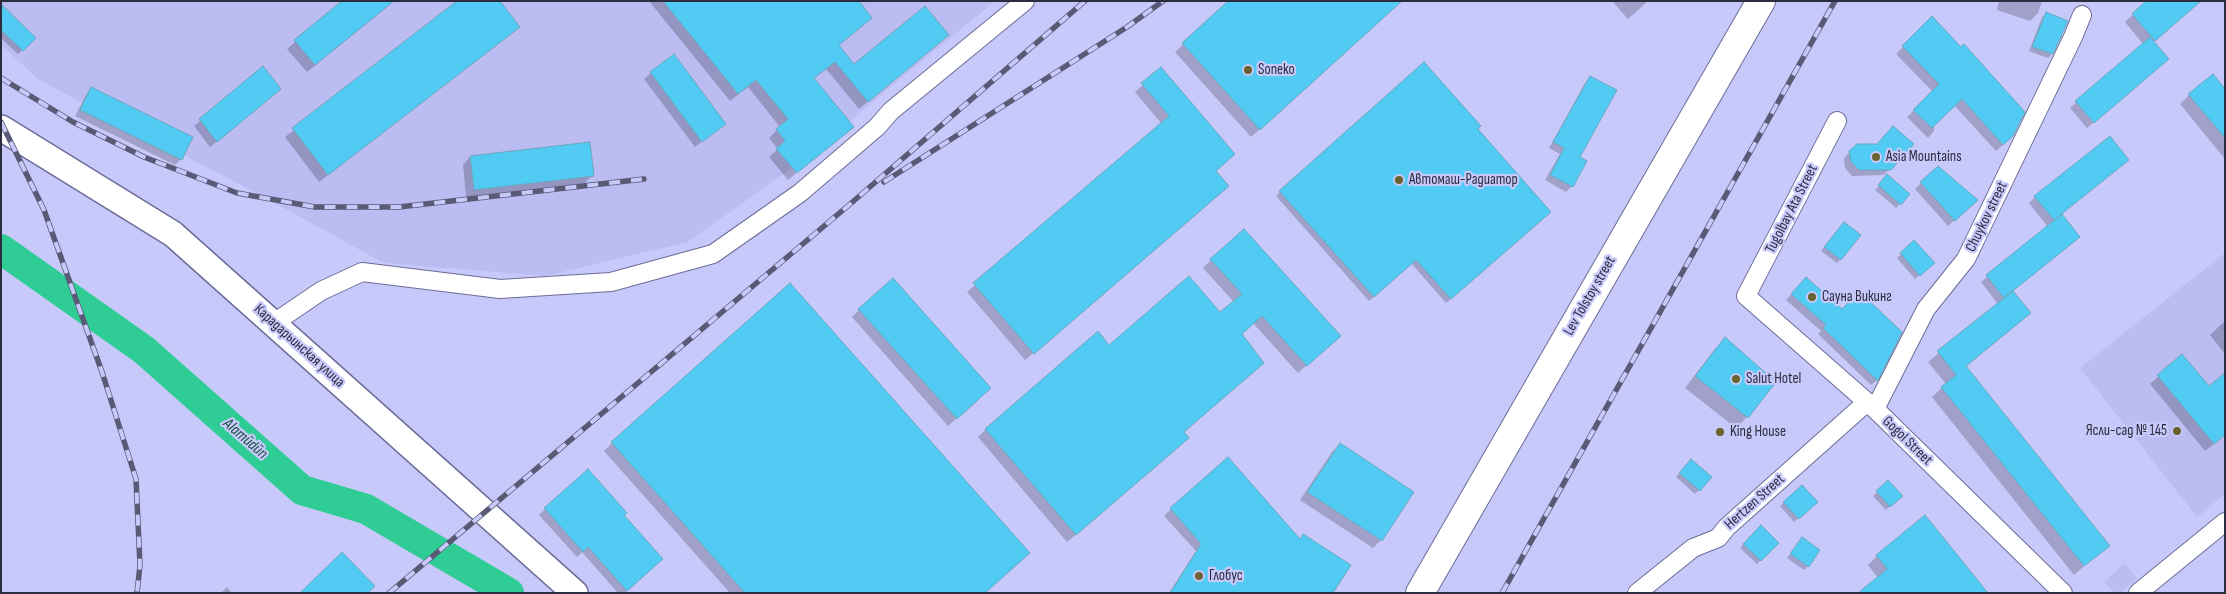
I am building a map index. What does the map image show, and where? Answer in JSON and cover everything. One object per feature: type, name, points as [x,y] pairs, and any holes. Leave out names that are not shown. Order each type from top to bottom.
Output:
[{"type":"main road","name":"Lev Tolstoy street","points":[[1420,593],[1761,1]]},
{"type":"street","points":[[274,323],[322,291],[362,272],[500,289],[611,282],[713,254],[800,193],[876,127],[891,111],[1024,1]]},
{"type":"street","name":"Chuykov street","points":[[1871,406],[1926,309],[1966,259],[2082,15]]},
{"type":"street","name":"Tugolbay Ata Street","points":[[1746,296],[1837,121]]},
{"type":"street","name":"Карадарьинская улица","points":[[1,128],[173,234],[483,513],[575,593]]},
{"type":"street","name":"Gogol Street","points":[[1746,296],[1871,406],[2063,593]]},
{"type":"street","name":"Hertzen Street","points":[[1637,593],[1693,548],[1718,538],[1727,527],[1871,406]]},
{"type":"street","points":[[2138,593],[2225,522]]},
{"type":"shaded area","points":[[1,1],[995,1],[796,165],[688,242],[545,276],[384,263],[262,196],[39,80],[1,45]]},
{"type":"shaded area","name":"Ясли-сад № 145","points":[[2225,253],[2225,494],[2197,517],[2080,368]]},
{"type":"shaded area","points":[[2125,563],[2137,578],[2120,593],[2115,593],[2104,582]]},
{"type":"building","points":[[342,1],[394,1],[315,65],[294,40]]},
{"type":"building","points":[[457,1],[500,1],[520,27],[328,175],[292,128]]},
{"type":"building","points":[[663,1],[859,1],[872,18],[839,45],[854,64],[925,6],[949,35],[868,102],[835,62],[814,78],[854,127],[797,173],[776,149],[785,141],[776,129],[788,119],[756,80],[738,94]]},
{"type":"building","points":[[1228,1],[1402,1],[1260,130],[1182,43]]},
{"type":"building","points":[[2146,1],[2201,1],[2155,41],[2132,14]]},
{"type":"building","points":[[1,4],[36,38],[23,51],[1,30]]},
{"type":"building","points":[[2046,12],[2068,21],[2053,54],[2032,47]]},
{"type":"building","points":[[1932,16],[1961,47],[1964,44],[2025,112],[2013,136],[2003,145],[1962,99],[1932,128],[1913,110],[1939,84],[1902,46]]},
{"type":"building","points":[[2150,37],[2169,59],[2094,123],[2075,101]]},
{"type":"building","points":[[674,54],[726,124],[702,142],[650,72]]},
{"type":"building","name":"Автомаш-Радиатор","points":[[1424,62],[1481,126],[1478,129],[1551,212],[1451,299],[1416,260],[1374,297],[1279,191]]},
{"type":"building","points":[[263,66],[281,89],[217,142],[199,119]]},
{"type":"building","points":[[1161,67],[1235,154],[1216,171],[1229,186],[1034,354],[973,283],[1169,116],[1141,83]]},
{"type":"building","points":[[2213,74],[2225,89],[2225,138],[2188,94]]},
{"type":"building","points":[[1590,76],[1617,90],[1580,157],[1587,161],[1573,187],[1550,175],[1564,148],[1553,142]]},
{"type":"building","points":[[91,87],[193,137],[182,160],[80,110]]},
{"type":"building","name":"Asia Mountains","points":[[1893,126],[1914,144],[1891,170],[1859,170],[1851,162],[1849,151],[1857,144],[1877,144]]},
{"type":"building","points":[[2110,136],[2129,160],[2054,220],[2034,196]]},
{"type":"building","points":[[590,142],[594,176],[474,190],[470,156]]},
{"type":"building","points":[[1938,166],[1978,200],[1955,221],[1920,182]]},
{"type":"building","points":[[1887,174],[1910,194],[1901,205],[1878,185]]},
{"type":"building","points":[[2062,214],[2080,237],[2004,298],[1986,275]]},
{"type":"building","points":[[1844,222],[1861,235],[1841,260],[1824,247]]},
{"type":"building","points":[[1244,229],[1341,336],[1307,366],[1262,316],[1242,334],[1264,363],[1184,432],[1189,438],[1076,535],[985,429],[1098,331],[1109,345],[1189,276],[1220,312],[1242,294],[1210,259]]},
{"type":"building","points":[[1914,240],[1935,263],[1920,276],[1900,253]]},
{"type":"building","points":[[1806,277],[1842,309],[1859,291],[1902,332],[1878,381],[1823,328],[1826,325],[1791,294]]},
{"type":"building","points":[[893,278],[991,388],[957,419],[858,309]]},
{"type":"building","points":[[790,283],[1030,553],[985,593],[745,593],[611,442]]},
{"type":"building","points":[[2013,291],[2031,313],[1966,366],[2110,546],[2084,566],[1941,387],[1956,375],[1937,351]]},
{"type":"building","name":"Salut Hotel","points":[[1725,337],[1776,382],[1748,418],[1695,376]]},
{"type":"building","name":"Ясли-сад № 145","points":[[2182,354],[2209,386],[2225,373],[2225,435],[2214,444],[2157,375]]},
{"type":"building","points":[[1340,443],[1414,492],[1382,541],[1307,492]]},
{"type":"building","points":[[1228,457],[1300,539],[1303,534],[1351,565],[1333,593],[1170,593],[1201,544],[1170,508]]},
{"type":"building","points":[[1691,459],[1712,477],[1700,491],[1679,473]]},
{"type":"building","points":[[588,469],[627,513],[624,515],[663,559],[627,591],[588,547],[583,552],[544,508]]},
{"type":"building","points":[[1888,480],[1903,496],[1890,507],[1876,491]]},
{"type":"building","points":[[1802,485],[1818,502],[1799,519],[1783,502]]},
{"type":"building","points":[[1925,515],[1988,593],[1858,593],[1887,569],[1876,555]]},
{"type":"building","points":[[1761,525],[1779,543],[1761,561],[1743,544]]},
{"type":"building","points":[[1802,537],[1820,550],[1809,567],[1790,554]]},
{"type":"building","points":[[342,552],[375,586],[368,593],[300,593]]},
{"type":"waterway","name":"Alamüdün","points":[[1,249],[144,350],[302,490],[366,509],[509,593]]},
{"type":"railway","points":[[389,593],[849,205],[1085,1]]},
{"type":"railway","points":[[884,182],[1127,27],[1163,1]]},
{"type":"railway","points":[[1502,593],[1835,1]]},
{"type":"railway","points":[[1,78],[73,122],[144,157],[237,193],[315,207],[399,207],[644,179]]},
{"type":"railway","points":[[1,122],[44,210],[102,372],[136,479],[140,565],[137,593]]},
{"type":"place","name":"Soneko","points":[[1248,70]]},
{"type":"place","name":"Asia Mountains","points":[[1876,157]]},
{"type":"place","name":"Автомаш-Радиатор","points":[[1399,180]]},
{"type":"place","name":"Сауна Викинг","points":[[1812,297]]},
{"type":"place","name":"Salut Hotel","points":[[1736,379]]},
{"type":"place","name":"Ясли-сад № 145","points":[[2177,431]]},
{"type":"place","name":"King House","points":[[1720,432]]},
{"type":"place","name":"Глобус","points":[[1199,576]]}]
